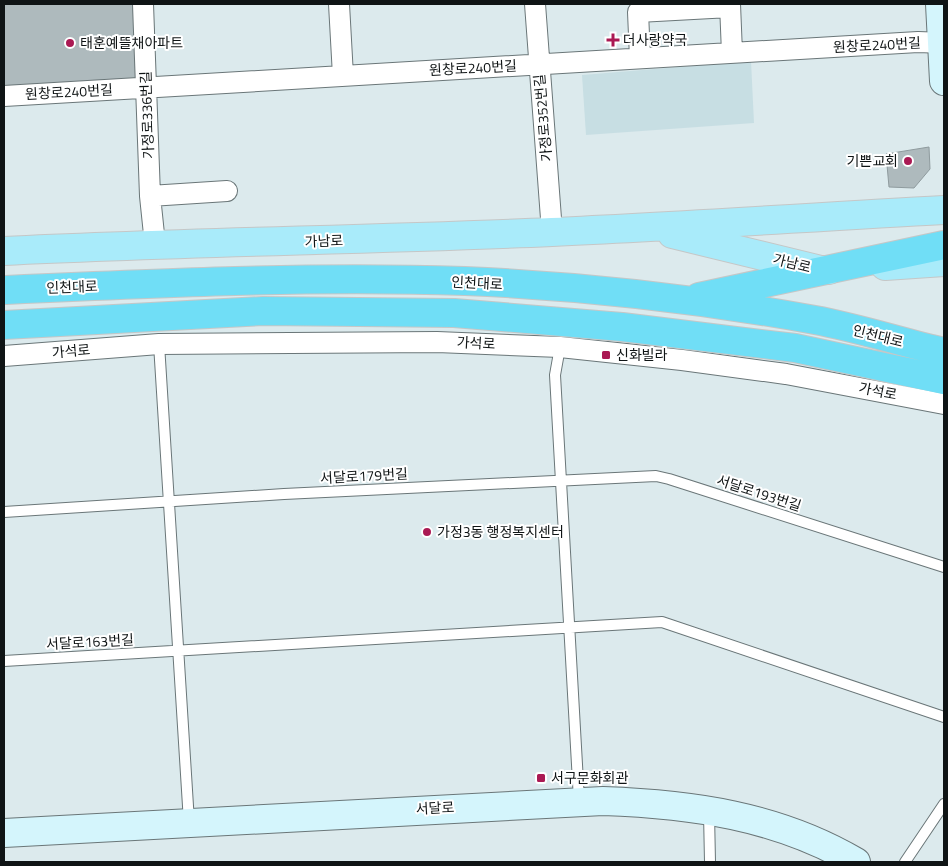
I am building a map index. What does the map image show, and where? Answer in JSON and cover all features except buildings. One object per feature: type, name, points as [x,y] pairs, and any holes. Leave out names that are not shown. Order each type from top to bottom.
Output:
[{"type":"highway","points":[[684,300],[944,245]]},
{"type":"highway","name":"인천대로","points":[[4,290],[259,279],[466,281],[634,294],[684,300],[816,321],[944,352]]},
{"type":"highway","name":"인천대로","points":[[4,325],[263,311],[454,313],[622,327],[795,348],[944,380]]},
{"type":"main road","name":"가남로","points":[[4,251],[155,244],[262,243],[552,232],[944,210]]},
{"type":"main road","name":"가남로","points":[[644,227],[822,270],[944,262]]},
{"type":"street","name":"가정로336번길","points":[[143,4],[150,196],[155,244]]},
{"type":"street","points":[[339,4],[343,76]]},
{"type":"street","name":"가정로352번길","points":[[535,4],[552,232]]},
{"type":"street","points":[[940,4],[944,81]]},
{"type":"street","points":[[640,58],[638,12],[730,5],[732,53]]},
{"type":"street","name":"원창로240번길","points":[[4,96],[918,42],[943,43]]},
{"type":"street","points":[[150,196],[227,191]]},
{"type":"street","name":"가석로","points":[[4,356],[159,344],[437,342],[560,347],[682,360],[786,374],[944,404]]},
{"type":"street","name":"서달로","points":[[4,833],[579,802],[660,803],[708,809],[760,822],[800,836],[856,862]]},
{"type":"lane","points":[[159,344],[189,822]]},
{"type":"lane","points":[[560,347],[555,376],[579,802]]},
{"type":"lane","name":"서달로193번길","points":[[561,481],[656,476],[669,478],[944,567]]},
{"type":"lane","name":"서달로179번길","points":[[168,501],[561,481]]},
{"type":"lane","points":[[4,512],[168,501]]},
{"type":"lane","points":[[178,651],[662,622],[944,717]]},
{"type":"lane","name":"서달로163번길","points":[[4,661],[178,651]]},
{"type":"lane","points":[[905,862],[944,804]]},
{"type":"lane","points":[[708,809],[710,862]]},
{"type":"shaded area","points":[[751,61],[754,123],[586,135],[582,75]]},
{"type":"place","name":"더사랑약국","points":[[613,40]]},
{"type":"place","name":"태훈예뜰채아파트","points":[[70,43]]},
{"type":"place","name":"기쁜교회","points":[[908,161]]},
{"type":"place","name":"신화빌라","points":[[606,355]]},
{"type":"place","name":"가정3동 행정복지센터","points":[[427,532]]},
{"type":"place","name":"서구문화회관","points":[[541,778]]}]
